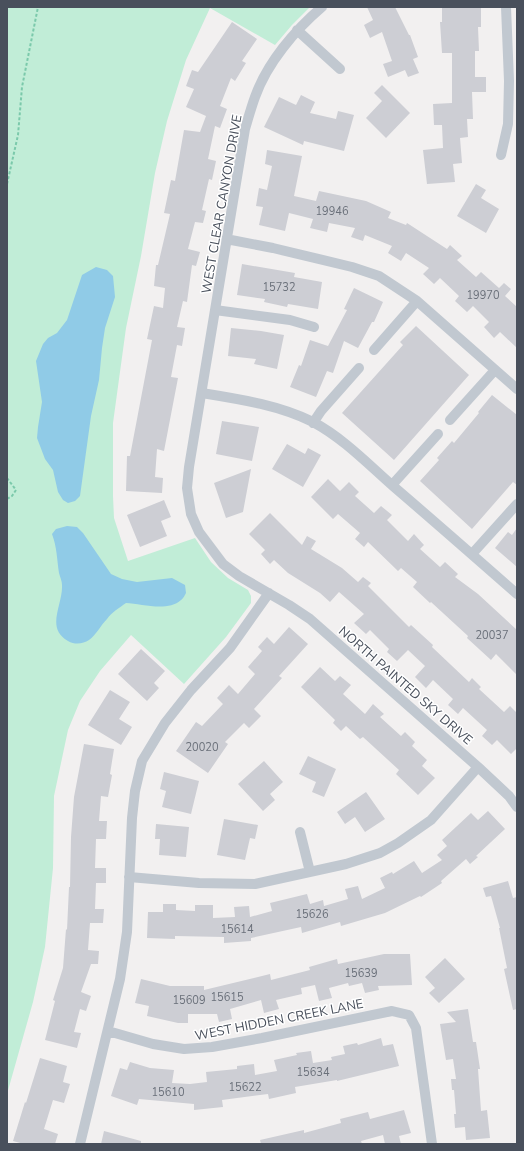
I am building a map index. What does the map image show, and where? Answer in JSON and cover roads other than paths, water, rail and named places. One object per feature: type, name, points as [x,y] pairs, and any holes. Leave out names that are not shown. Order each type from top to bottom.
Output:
[{"type":"street","name":"WEST CLEAR CANYON DRIVE","points":[[269,593],[239,576],[223,564],[199,532],[191,514],[187,488],[189,467],[244,129],[255,96],[265,75],[297,30],[322,7]]},
{"type":"street","points":[[501,155],[508,124],[509,81],[506,7]]},
{"type":"street","points":[[297,30],[340,69]]},
{"type":"street","points":[[226,239],[273,248],[352,267],[379,276],[417,301],[517,389]]},
{"type":"street","points":[[374,350],[417,301]]},
{"type":"street","name":"WEST CLEAR CANYON DRIVE","points":[[215,310],[290,320],[314,327]]},
{"type":"street","points":[[313,423],[321,411],[359,368]]},
{"type":"street","points":[[450,420],[495,370]]},
{"type":"street","points":[[202,393],[251,402],[294,414],[331,434],[362,458],[517,594]]},
{"type":"street","points":[[392,485],[438,434]]},
{"type":"street","points":[[472,554],[517,504]]},
{"type":"street","points":[[80,1144],[108,1031],[124,955],[127,932],[135,791],[142,761],[165,723],[191,690],[230,648],[269,593]]},
{"type":"street","name":"NORTH PAINTED SKY DRIVE","points":[[269,593],[310,619],[478,767],[509,796],[517,807]]},
{"type":"street","points":[[129,877],[199,883],[255,884],[346,864],[380,853],[398,843],[431,820],[478,767]]},
{"type":"street","points":[[300,832],[310,872]]},
{"type":"street","name":"WEST HIDDEN CREEK LANE","points":[[108,1031],[153,1044],[184,1049],[212,1047],[262,1038],[392,1011],[409,1015],[416,1028],[432,1144]]},
{"type":"water","points":[[96,267],[107,270],[113,276],[115,297],[105,328],[99,380],[91,416],[80,496],[75,501],[68,503],[63,500],[58,492],[53,470],[45,459],[37,438],[42,402],[36,361],[43,344],[48,338],[57,333],[67,320],[82,275]]},
{"type":"water","points":[[67,526],[77,527],[83,533],[111,574],[122,579],[137,582],[172,578],[185,585],[185,596],[176,604],[169,606],[126,603],[111,614],[89,640],[79,644],[68,641],[61,636],[56,623],[62,593],[62,585],[52,534],[56,529]]}]
